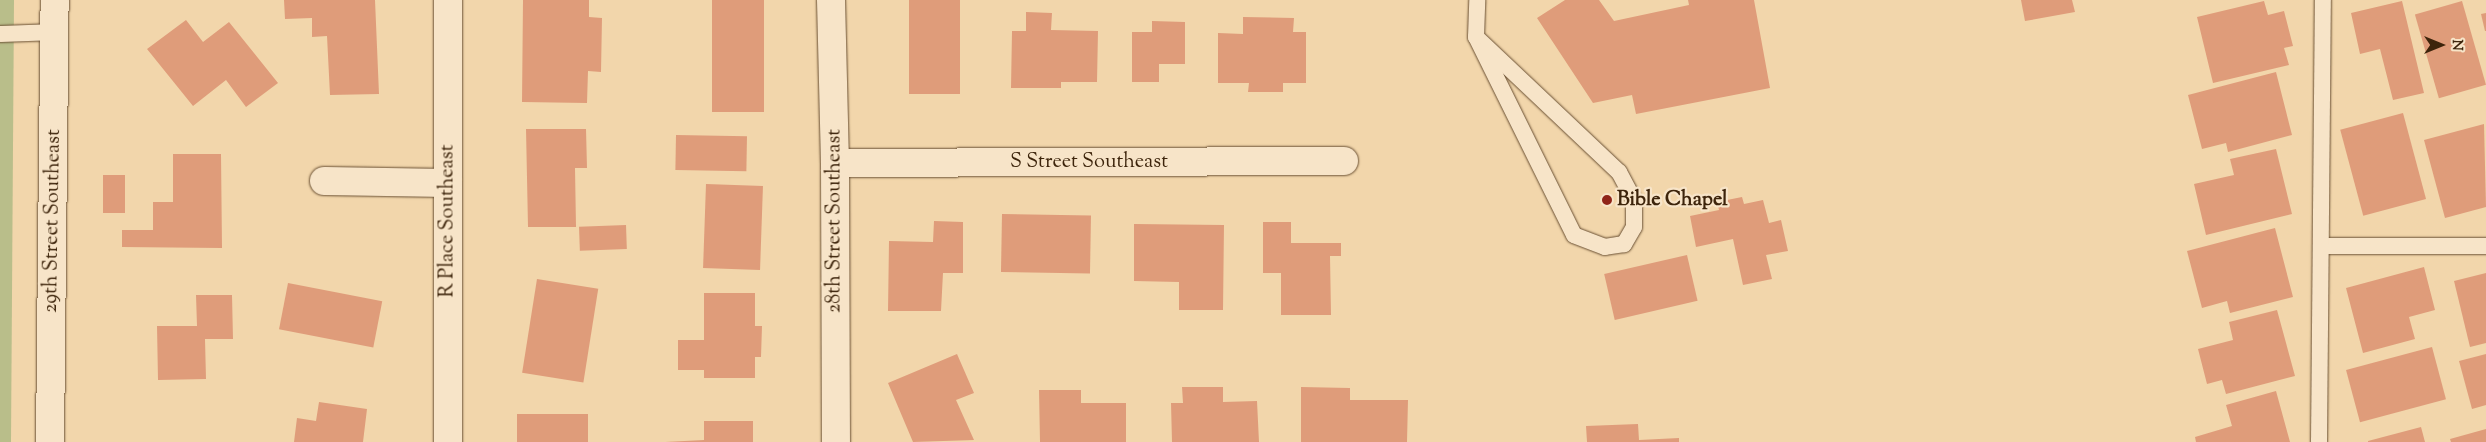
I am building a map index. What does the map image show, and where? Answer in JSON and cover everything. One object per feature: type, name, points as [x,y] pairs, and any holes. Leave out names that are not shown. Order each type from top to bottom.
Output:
[{"type":"street","name":"29th Street Southeast","points":[[50,442],[55,0]]},
{"type":"street","name":"R Place Southeast","points":[[448,0],[448,442]]},
{"type":"street","name":"28th Street Southeast","points":[[830,0],[835,163],[836,442]]},
{"type":"street","name":"S Street Southeast","points":[[835,163],[1344,161]]},
{"type":"street","points":[[324,181],[448,183]]},
{"type":"lane","points":[[1476,37],[1618,172],[1634,200],[1634,227],[1624,244],[1605,247],[1574,236],[1476,37],[1477,0]]},
{"type":"lane","points":[[2319,442],[2322,246],[2322,0]]},
{"type":"lane","points":[[0,34],[55,32]]},
{"type":"lane","points":[[2322,246],[2486,246]]},
{"type":"green space","points":[[0,0],[14,0],[11,442],[0,442]]},
{"type":"building","points":[[284,0],[375,0],[379,94],[330,95],[327,36],[312,37],[312,18],[285,19]]},
{"type":"building","points":[[523,0],[589,0],[589,17],[602,18],[601,72],[588,71],[587,103],[522,102]]},
{"type":"building","points":[[712,0],[764,0],[764,112],[712,112]]},
{"type":"building","points":[[909,0],[960,0],[960,94],[909,94]]},
{"type":"building","points":[[1565,0],[1599,0],[1614,21],[1689,5],[1688,0],[1754,0],[1770,88],[1636,114],[1632,95],[1593,103],[1537,18]]},
{"type":"building","points":[[2021,0],[2072,0],[2075,12],[2025,21]]},
{"type":"building","points":[[2264,1],[2268,15],[2284,11],[2293,46],[2284,48],[2289,65],[2213,83],[2197,17]]},
{"type":"building","points":[[2402,1],[2424,93],[2393,100],[2380,49],[2360,54],[2351,13]]},
{"type":"building","points":[[2462,1],[2486,85],[2439,98],[2415,15]]},
{"type":"building","points":[[1026,12],[1052,13],[1051,30],[1098,31],[1097,82],[1061,82],[1061,88],[1011,88],[1012,31],[1026,31]]},
{"type":"building","points":[[2486,13],[2486,31],[2485,31],[2481,14]]},
{"type":"building","points":[[1243,17],[1294,18],[1293,32],[1306,32],[1306,83],[1283,83],[1283,92],[1248,92],[1249,83],[1218,83],[1218,33],[1243,34]]},
{"type":"building","points":[[186,20],[203,42],[229,22],[278,83],[246,107],[226,80],[193,106],[147,49]]},
{"type":"building","points":[[1152,21],[1185,22],[1185,64],[1159,64],[1159,82],[1132,82],[1132,32],[1152,32]]},
{"type":"building","points":[[2276,72],[2292,135],[2228,152],[2226,143],[2202,149],[2188,95]]},
{"type":"building","points":[[2403,113],[2426,199],[2363,216],[2340,130]]},
{"type":"building","points":[[2484,124],[2486,207],[2445,218],[2424,140]]},
{"type":"building","points":[[526,129],[586,129],[587,168],[575,168],[576,227],[528,227]]},
{"type":"building","points":[[676,135],[747,136],[746,171],[675,170]]},
{"type":"building","points":[[2276,149],[2292,214],[2206,235],[2194,184],[2234,175],[2230,159]]},
{"type":"building","points":[[173,154],[221,154],[222,248],[122,247],[122,230],[153,230],[153,202],[173,202]]},
{"type":"building","points":[[103,175],[125,175],[125,213],[103,213]]},
{"type":"building","points":[[706,184],[763,186],[760,270],[703,268]]},
{"type":"building","points":[[1742,197],[1744,204],[1763,200],[1769,223],[1781,220],[1788,251],[1766,255],[1772,279],[1743,285],[1733,239],[1696,247],[1690,216],[1719,210],[1717,202]]},
{"type":"building","points":[[1002,214],[1091,216],[1090,274],[1001,272]]},
{"type":"building","points":[[934,221],[963,222],[963,273],[943,273],[941,311],[888,311],[889,241],[933,242]]},
{"type":"building","points":[[1263,222],[1291,222],[1291,243],[1341,243],[1341,256],[1330,256],[1331,315],[1281,315],[1281,273],[1263,273]]},
{"type":"building","points":[[1134,224],[1224,225],[1223,310],[1179,310],[1179,282],[1134,281]]},
{"type":"building","points":[[626,225],[627,249],[580,251],[579,227]]},
{"type":"building","points":[[2275,228],[2293,297],[2230,313],[2227,301],[2202,308],[2187,251]]},
{"type":"building","points":[[1687,255],[1698,301],[1615,320],[1604,274]]},
{"type":"building","points":[[2424,267],[2435,310],[2409,317],[2415,339],[2363,353],[2346,288]]},
{"type":"building","points":[[2486,273],[2486,343],[2470,347],[2454,281]]},
{"type":"building","points":[[537,279],[598,289],[583,383],[522,373]]},
{"type":"building","points":[[288,283],[382,301],[373,347],[279,329]]},
{"type":"building","points":[[704,293],[755,293],[755,326],[762,326],[761,357],[755,357],[755,378],[704,378],[704,370],[678,370],[678,340],[704,340]]},
{"type":"building","points":[[196,295],[232,295],[233,339],[205,339],[206,379],[158,380],[157,326],[197,326]]},
{"type":"building","points":[[2277,310],[2295,376],[2226,394],[2222,380],[2207,384],[2198,349],[2233,340],[2229,322]]},
{"type":"building","points":[[2432,347],[2446,399],[2360,422],[2346,370]]},
{"type":"building","points":[[957,354],[974,393],[956,400],[974,440],[913,442],[888,383]]},
{"type":"building","points":[[2486,354],[2486,405],[2472,409],[2459,361]]},
{"type":"building","points":[[1182,387],[1223,387],[1223,402],[1257,401],[1259,442],[1172,442],[1171,403],[1183,403]]},
{"type":"building","points":[[1301,387],[1350,388],[1350,400],[1408,400],[1407,442],[1301,442]]},
{"type":"building","points":[[1039,390],[1081,390],[1081,403],[1126,403],[1126,442],[1040,442]]},
{"type":"building","points":[[2276,391],[2290,442],[2196,442],[2195,437],[2232,426],[2226,405]]},
{"type":"building","points":[[319,402],[367,409],[363,442],[294,442],[297,418],[316,421]]},
{"type":"building","points":[[517,414],[588,414],[588,442],[517,442]]},
{"type":"building","points":[[704,421],[753,421],[753,442],[665,442],[704,440]]},
{"type":"building","points":[[1638,424],[1639,440],[1679,438],[1679,442],[1587,442],[1586,426]]},
{"type":"building","points":[[2421,427],[2425,442],[2368,442],[2368,441]]},
{"type":"building","points":[[2486,429],[2486,442],[2451,442],[2450,439]]},
{"type":"place","name":"Bible Chapel","points":[[1607,200]]}]
